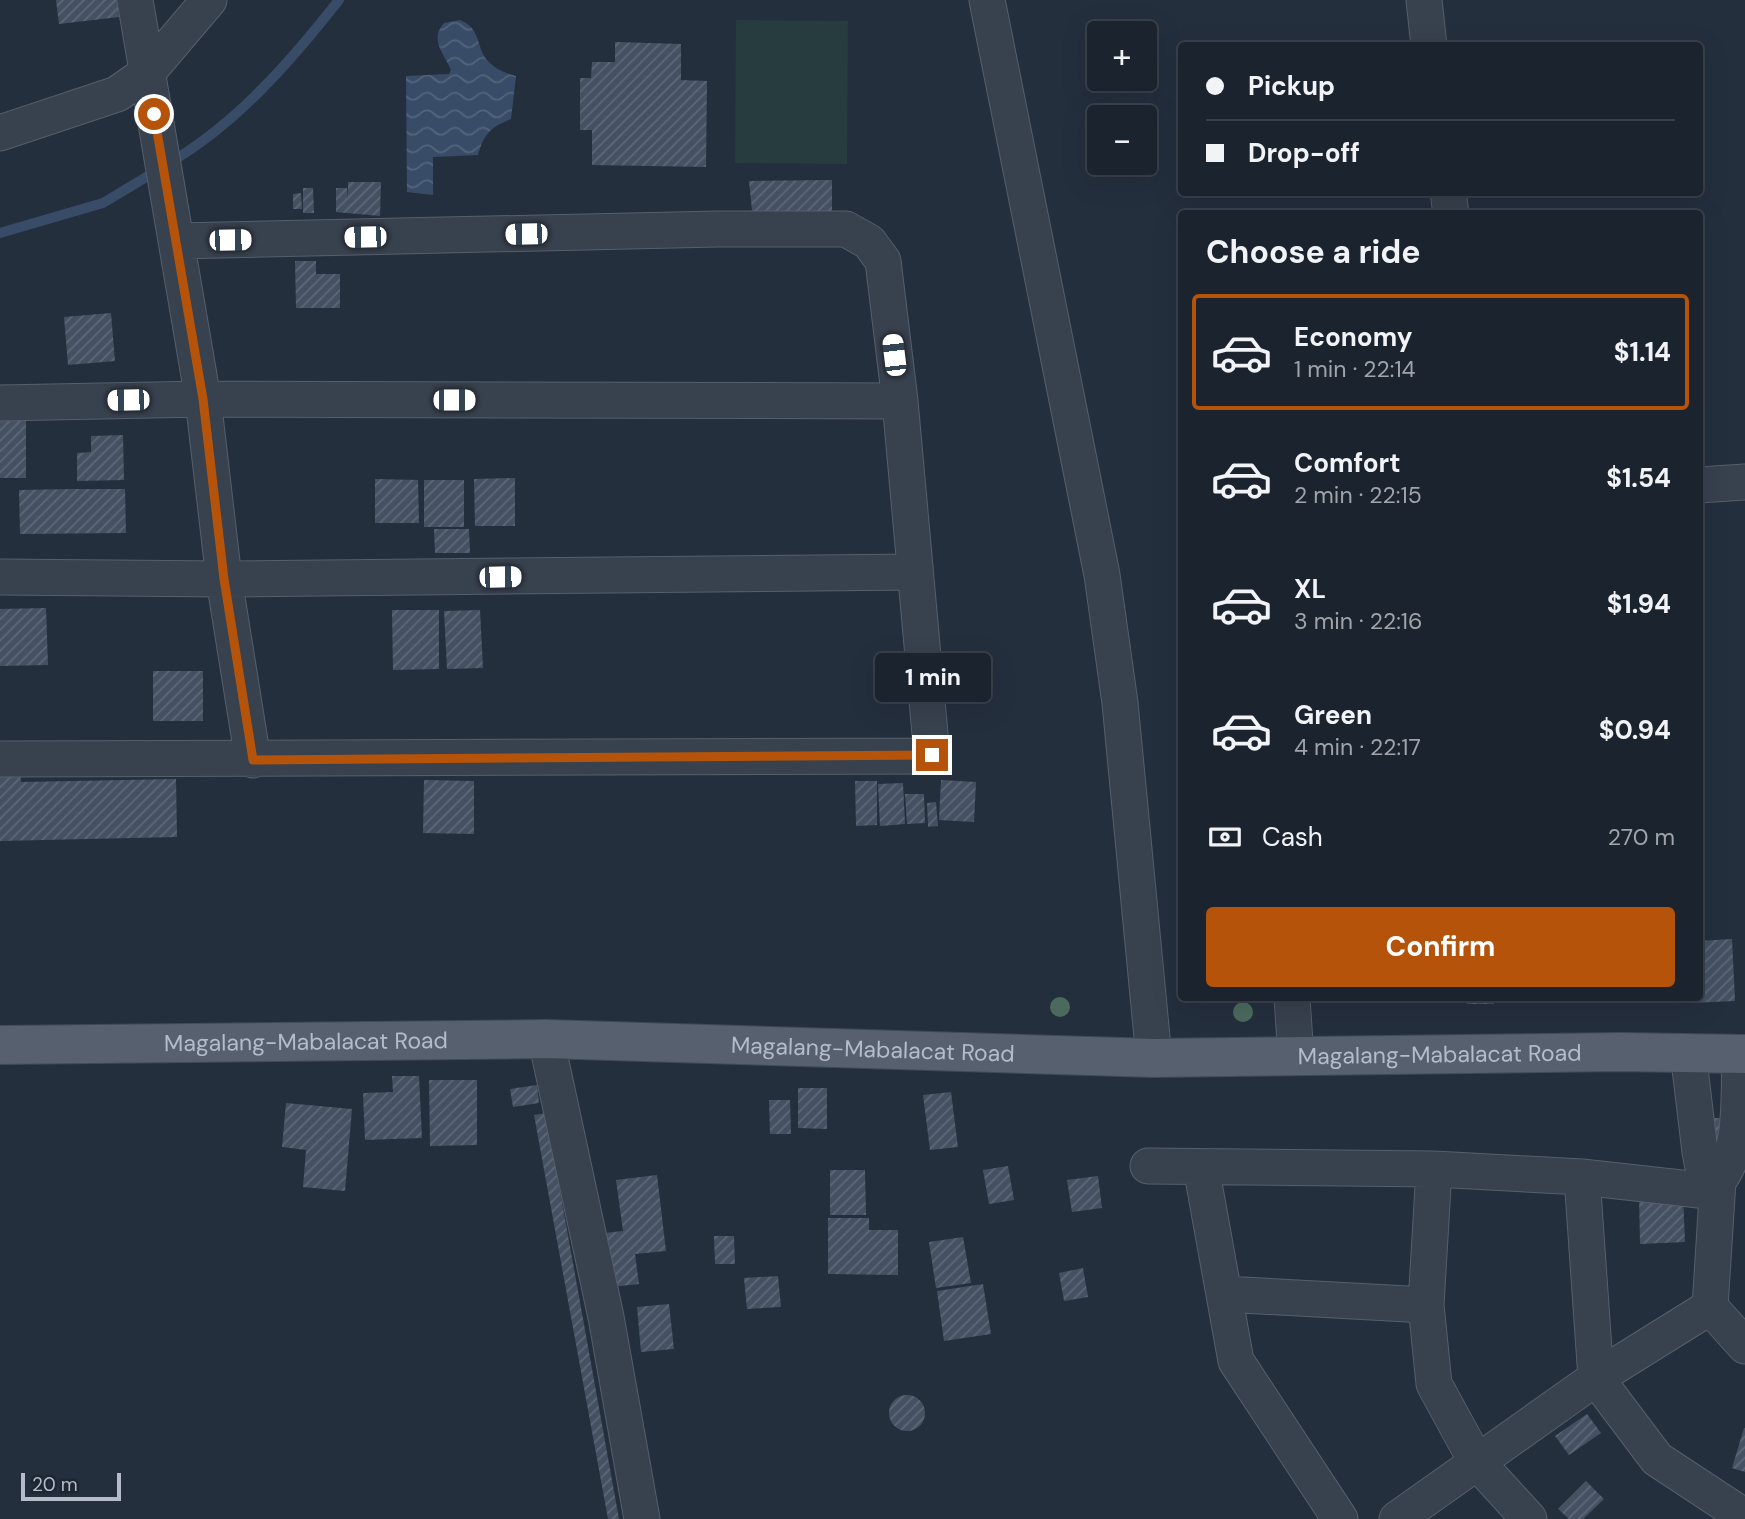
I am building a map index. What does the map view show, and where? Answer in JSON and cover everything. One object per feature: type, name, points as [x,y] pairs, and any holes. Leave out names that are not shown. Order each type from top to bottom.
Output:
[{"type":"main road","name":"Magalang-Mabalacat Road","points":[[0,1045],[546,1039],[1154,1058],[1688,1052],[1742,1054]]},
{"type":"street","points":[[135,0],[203,399],[224,579],[253,760]]},
{"type":"street","points":[[0,133],[117,94],[147,73],[209,0]]},
{"type":"street","points":[[987,0],[1102,575],[1120,703],[1154,1058]]},
{"type":"street","points":[[1423,0],[1428,42]]},
{"type":"street","points":[[0,759],[932,755],[900,401],[883,261],[869,242],[846,229],[174,225]]},
{"type":"street","points":[[0,403],[203,399],[900,401]]},
{"type":"street","points":[[1703,485],[1745,482]]},
{"type":"street","points":[[0,577],[224,579],[915,572]]},
{"type":"street","points":[[1292,1001],[1296,1057]]},
{"type":"street","points":[[546,1039],[606,1317],[642,1519]]},
{"type":"street","points":[[1688,1052],[1703,1167],[1717,1186]]},
{"type":"street","points":[[1742,1054],[1730,1167],[1717,1186],[1710,1307],[1745,1346]]},
{"type":"street","points":[[1694,1105],[1738,1105]]},
{"type":"street","points":[[1148,1166],[1434,1169],[1717,1186]]},
{"type":"street","points":[[1201,1167],[1236,1361],[1340,1519]]},
{"type":"street","points":[[1434,1169],[1426,1305],[1434,1384],[1476,1461],[1529,1519]]},
{"type":"street","points":[[1582,1178],[1596,1378],[1657,1459],[1745,1517]]},
{"type":"street","points":[[1224,1294],[1426,1305]]},
{"type":"street","points":[[1397,1519],[1596,1378],[1710,1307]]},
{"type":"green space","points":[[736,20],[848,21],[847,164],[735,163]]},
{"type":"water","points":[[460,20],[475,32],[484,56],[490,63],[516,76],[511,119],[489,132],[478,155],[433,157],[433,195],[407,192],[406,76],[449,74],[451,70],[439,46],[438,35],[444,23]]},
{"type":"building","points":[[56,0],[117,0],[119,17],[59,24]]},
{"type":"building","points":[[615,42],[681,44],[681,80],[707,81],[706,167],[592,165],[592,130],[580,130],[580,78],[591,78],[592,62],[615,62]]},
{"type":"building","points":[[832,180],[832,219],[753,220],[749,181]]},
{"type":"building","points":[[348,182],[381,182],[380,216],[336,212],[336,188],[347,188],[348,198]]},
{"type":"building","points":[[303,188],[313,188],[314,213],[303,213]]},
{"type":"building","points":[[301,193],[302,209],[293,209],[293,194]]},
{"type":"building","points":[[295,261],[316,261],[316,274],[340,274],[340,308],[296,308]]},
{"type":"building","points":[[111,313],[115,361],[68,365],[64,317]]},
{"type":"building","points":[[0,414],[26,414],[26,478],[0,478]]},
{"type":"building","points":[[123,435],[124,480],[77,481],[77,453],[91,452],[91,436]]},
{"type":"building","points":[[515,478],[515,526],[475,526],[474,479]]},
{"type":"building","points":[[375,479],[418,480],[419,523],[375,523]]},
{"type":"building","points":[[424,480],[464,480],[464,527],[424,527]]},
{"type":"building","points":[[125,489],[126,533],[20,534],[19,490]]},
{"type":"building","points":[[434,529],[469,529],[470,553],[435,553]]},
{"type":"building","points":[[46,608],[48,665],[0,666],[0,609]]},
{"type":"building","points":[[392,610],[439,610],[439,669],[393,670]]},
{"type":"building","points":[[480,610],[483,668],[447,669],[444,611]]},
{"type":"building","points":[[153,671],[203,671],[203,721],[153,721]]},
{"type":"building","points":[[20,773],[21,782],[176,779],[177,837],[0,841],[0,774]]},
{"type":"building","points":[[424,780],[474,781],[474,834],[423,833]]},
{"type":"building","points":[[941,780],[976,782],[974,822],[939,820]]},
{"type":"building","points":[[855,781],[877,781],[877,825],[856,826]]},
{"type":"building","points":[[903,783],[905,824],[880,826],[878,784]]},
{"type":"building","points":[[905,794],[924,794],[925,823],[907,824]]},
{"type":"building","points":[[936,802],[938,826],[928,827],[927,803]]},
{"type":"building","points":[[1732,939],[1735,1001],[1691,1003],[1703,1001],[1703,941]]},
{"type":"building","points":[[1467,1001],[1494,1001],[1494,1004],[1467,1004]]},
{"type":"building","points":[[392,1076],[419,1076],[422,1138],[365,1140],[363,1093],[393,1092]]},
{"type":"building","points":[[429,1080],[477,1080],[477,1145],[430,1146]]},
{"type":"building","points":[[537,1085],[539,1103],[513,1107],[510,1089]]},
{"type":"building","points":[[798,1088],[827,1088],[827,1129],[798,1128]]},
{"type":"building","points":[[951,1092],[958,1147],[930,1150],[923,1095]]},
{"type":"building","points":[[769,1100],[790,1100],[791,1134],[770,1134]]},
{"type":"building","points":[[286,1103],[352,1109],[345,1191],[303,1187],[306,1150],[282,1147]]},
{"type":"building","points":[[546,1113],[619,1519],[608,1519],[534,1115]]},
{"type":"building","points":[[1714,1118],[1727,1118],[1728,1145],[1714,1145]]},
{"type":"building","points":[[1008,1166],[1014,1200],[989,1204],[983,1170]]},
{"type":"building","points":[[830,1170],[865,1170],[866,1215],[830,1215]]},
{"type":"building","points":[[657,1175],[666,1251],[635,1254],[639,1284],[611,1287],[604,1233],[623,1231],[616,1180]]},
{"type":"building","points":[[1098,1176],[1102,1208],[1072,1212],[1067,1180]]},
{"type":"building","points":[[1683,1195],[1685,1242],[1640,1244],[1639,1196]]},
{"type":"building","points":[[828,1218],[869,1218],[869,1230],[898,1230],[898,1275],[828,1274]]},
{"type":"building","points":[[714,1236],[734,1236],[735,1264],[715,1264]]},
{"type":"building","points":[[963,1237],[971,1283],[936,1288],[929,1242]]},
{"type":"building","points":[[1083,1268],[1088,1297],[1064,1301],[1059,1273]]},
{"type":"building","points":[[778,1276],[781,1307],[747,1309],[744,1278]]},
{"type":"building","points":[[983,1284],[991,1334],[944,1341],[937,1291]]},
{"type":"building","points":[[669,1304],[674,1349],[641,1352],[637,1307]]},
{"type":"building","points":[[907,1395],[920,1400],[925,1413],[920,1426],[907,1431],[894,1426],[889,1413],[894,1400]]},
{"type":"building","points":[[1587,1414],[1601,1433],[1569,1455],[1555,1436]]},
{"type":"building","points":[[1745,1428],[1745,1472],[1732,1468]]},
{"type":"building","points":[[1586,1481],[1604,1499],[1583,1519],[1569,1519],[1558,1509]]},
{"type":"waterway","points":[[171,162],[219,128],[262,89],[339,0]]},
{"type":"waterway","points":[[0,233],[103,203],[158,170]]},
{"type":"route","points":[[154,114],[203,399],[224,579],[253,760],[932,755]]}]
